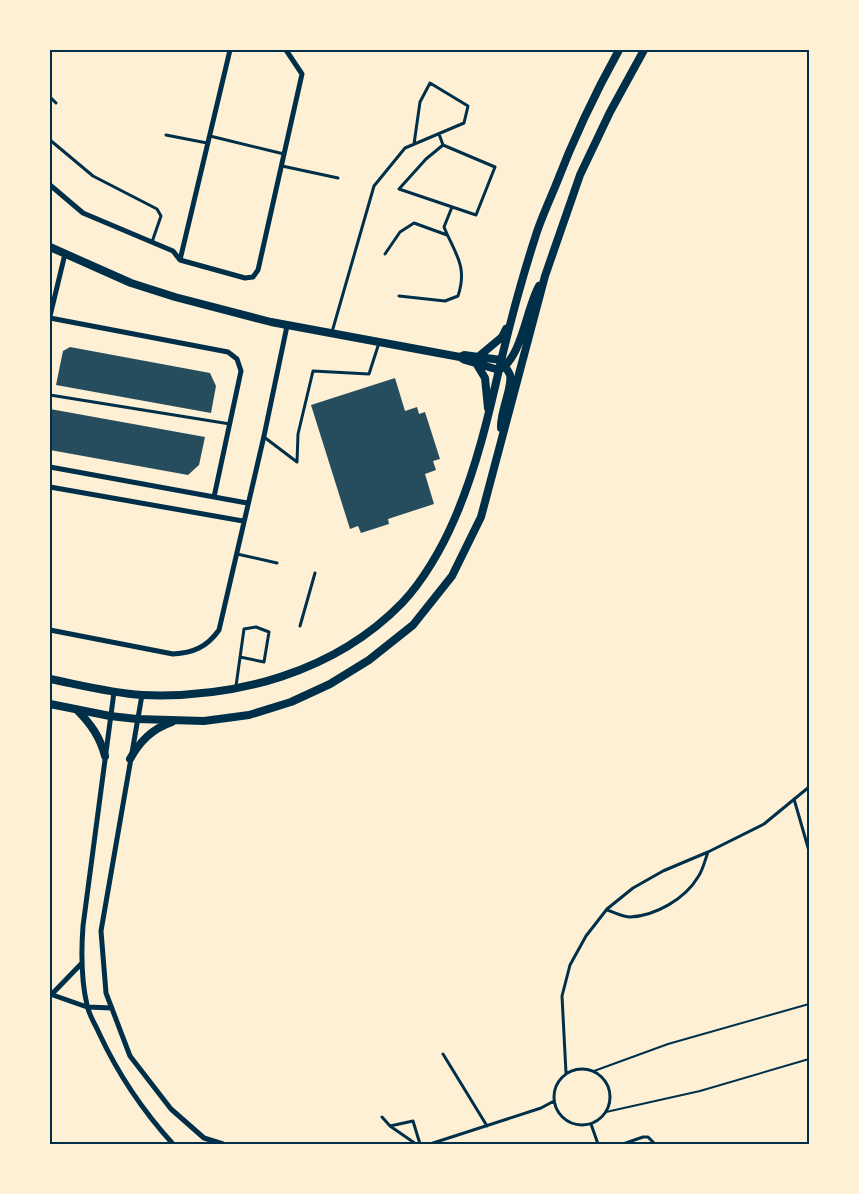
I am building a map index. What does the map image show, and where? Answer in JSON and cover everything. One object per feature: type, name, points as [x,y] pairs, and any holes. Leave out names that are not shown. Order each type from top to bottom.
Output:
[{"type":"street","points":[[180,260],[230,50]]},
{"type":"street","points":[[50,185],[84,214],[173,251],[180,260],[244,278],[253,277],[258,270],[302,74],[286,50]]},
{"type":"street","points":[[50,679],[114,692],[142,695],[200,693],[260,684],[302,669],[336,653],[370,631],[403,602],[432,564],[454,520],[472,469],[502,366],[512,317],[536,235],[583,119],[619,50]]},
{"type":"street","points":[[50,704],[110,716],[137,719],[204,722],[249,715],[291,702],[330,684],[369,660],[413,625],[452,576],[481,517],[545,276],[580,175],[610,112],[644,50]]},
{"type":"street","points":[[50,247],[131,283],[175,297],[286,326],[460,357],[464,355],[502,366],[510,375],[510,383],[500,421],[502,437]]},
{"type":"street","points":[[65,254],[50,317],[228,352],[237,359],[241,372],[214,497]]},
{"type":"street","points":[[502,366],[516,352],[533,297],[545,276]]},
{"type":"street","points":[[477,360],[502,337],[512,317]]},
{"type":"street","points":[[50,630],[173,654],[186,654],[200,649],[212,640],[219,630],[264,436],[286,326]]},
{"type":"street","points":[[477,360],[485,378],[488,414]]},
{"type":"street","points":[[50,467],[248,503]]},
{"type":"street","points":[[50,487],[243,521]]},
{"type":"street","points":[[114,692],[82,926],[81,964],[87,1007],[113,1063],[159,1129],[173,1144]]},
{"type":"street","points":[[142,695],[101,931],[106,993],[130,1056],[171,1109],[204,1138],[224,1144]]},
{"type":"street","points":[[77,710],[95,731],[102,743],[105,756]]},
{"type":"street","points":[[130,759],[145,737],[164,724],[176,720]]},
{"type":"street","points":[[81,964],[51,994],[87,1007],[112,1008]]},
{"type":"lane","points":[[331,334],[374,186],[405,148],[464,123],[468,106],[430,83],[420,102],[414,144]]},
{"type":"lane","points":[[50,97],[56,103]]},
{"type":"lane","points":[[439,134],[442,145]]},
{"type":"lane","points":[[166,135],[208,143]]},
{"type":"lane","points":[[210,136],[284,154]]},
{"type":"lane","points":[[50,140],[93,176],[157,209],[161,216],[152,242]]},
{"type":"lane","points":[[442,145],[495,167],[476,216],[399,189],[426,159],[442,145]]},
{"type":"lane","points":[[282,166],[338,178]]},
{"type":"lane","points":[[399,296],[445,301],[458,296],[463,282],[460,261],[444,227],[452,207]]},
{"type":"lane","points":[[385,254],[400,232],[414,223],[448,235]]},
{"type":"lane","points":[[264,436],[297,462],[298,434],[313,371],[369,374],[378,343]]},
{"type":"lane","points":[[50,395],[230,424]]},
{"type":"lane","points":[[236,554],[277,563]]},
{"type":"lane","points":[[300,626],[315,573]]},
{"type":"lane","points":[[236,689],[240,657],[244,629],[256,627],[269,632],[264,662],[240,657]]},
{"type":"lane","points":[[566,1074],[562,996],[570,965],[586,936],[607,910],[633,888],[663,871],[708,852],[764,824],[809,787]]},
{"type":"lane","points":[[794,799],[809,852]]},
{"type":"lane","points":[[607,910],[628,917],[646,914],[670,904],[688,891],[698,877],[708,852]]},
{"type":"lane","points":[[443,1054],[487,1126]]},
{"type":"lane","points":[[585,1068],[602,1076],[608,1084],[611,1094],[610,1103],[606,1112],[599,1119],[590,1124],[581,1125],[563,1118],[557,1110],[554,1101],[556,1086],[566,1074],[575,1069],[585,1068]]},
{"type":"lane","points":[[430,1144],[541,1108],[554,1101]]},
{"type":"lane","points":[[382,1117],[390,1126],[418,1144]]},
{"type":"lane","points":[[390,1126],[413,1121],[418,1144]]},
{"type":"lane","points":[[590,1124],[598,1144]]},
{"type":"lane","points":[[623,1144],[648,1137],[655,1144]]},
{"type":"path","points":[[594,1071],[668,1044],[809,1004]]},
{"type":"path","points":[[606,1112],[700,1091],[809,1059]]},
{"type":"path","points":[[480,1144],[500,1144]]},
{"type":"building","points":[[70,347],[210,373],[216,386],[211,413],[56,385],[63,351]]},
{"type":"building","points":[[395,378],[405,411],[417,407],[419,414],[425,412],[440,459],[433,461],[436,470],[425,474],[434,504],[388,519],[389,524],[361,533],[358,526],[350,529],[311,405]]},
{"type":"building","points":[[50,409],[205,437],[199,465],[188,475],[50,450]]}]
